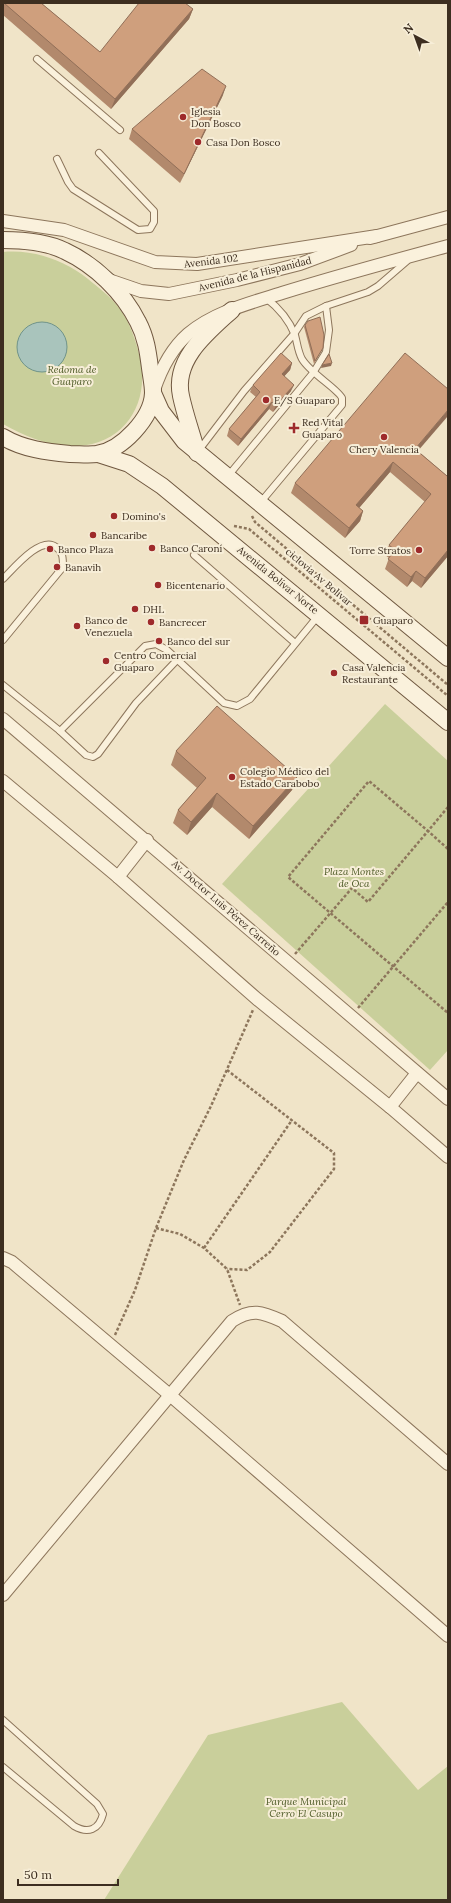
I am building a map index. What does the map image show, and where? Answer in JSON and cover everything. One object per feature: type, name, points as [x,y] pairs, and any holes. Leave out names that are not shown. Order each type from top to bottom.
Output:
[{"type":"main road","points":[[3,240],[45,244],[65,251],[93,268],[106,279],[130,309],[142,332],[149,352],[153,393],[161,411],[172,427],[197,453],[226,477],[254,507],[448,658]]},
{"type":"main road","points":[[197,453],[180,395],[180,379],[192,349],[205,334],[232,310]]},
{"type":"main road","points":[[3,437],[21,445],[42,451],[98,454],[125,441],[136,430],[145,416],[153,393]]},
{"type":"main road","name":"Avenida Bolívar Norte","points":[[98,454],[129,464],[145,474],[206,521],[320,614],[448,722]]},
{"type":"street","name":"Avenida de la Hispanidad","points":[[106,279],[141,291],[169,294],[237,280],[300,264],[376,236],[448,217]]},
{"type":"street","name":"Avenida 102","points":[[3,221],[64,230],[155,262],[179,264],[197,264],[376,236]]},
{"type":"street","points":[[153,393],[160,372],[173,350],[202,324],[232,310],[266,298],[448,246]]},
{"type":"street","name":"Av. Doctor Luis Pérez Carreño","points":[[3,719],[147,840],[448,1099]]},
{"type":"street","points":[[3,780],[118,877],[257,999],[390,1107],[448,1157]]},
{"type":"street","points":[[118,877],[147,840]]},
{"type":"street","points":[[390,1107],[416,1073]]},
{"type":"street","points":[[3,1258],[12,1262],[111,1344],[448,1636]]},
{"type":"street","points":[[3,1595],[172,1396],[232,1321],[243,1314],[254,1312],[266,1314],[282,1321],[448,1464]]},
{"type":"lane","points":[[37,59],[120,130]]},
{"type":"lane","points":[[57,159],[73,189],[138,230],[150,229],[154,222],[154,212],[99,153]]},
{"type":"lane","points":[[197,453],[244,391],[294,334],[306,316],[326,306],[368,292],[378,286],[414,255]]},
{"type":"lane","points":[[254,507],[342,404],[342,398],[313,373],[301,358],[294,334],[284,316],[276,305],[266,298]]},
{"type":"lane","points":[[226,477],[313,373],[326,352],[329,330],[326,306]]},
{"type":"lane","points":[[3,579],[31,552],[43,544],[52,544],[60,550],[63,556],[63,567],[3,640]]},
{"type":"lane","points":[[194,555],[295,643]]},
{"type":"lane","points":[[60,731],[145,646],[156,644],[167,650],[224,703],[237,706],[250,699],[320,614]]},
{"type":"lane","points":[[3,685],[60,731],[86,755],[93,757],[98,754],[136,703],[177,660]]},
{"type":"lane","points":[[3,1720],[97,1804],[103,1814],[102,1820],[98,1826],[82,1831],[3,1767]]},
{"type":"path","name":"ciclovia Av Bolivar","points":[[254,507],[255,522],[448,685]]},
{"type":"path","name":"ciclovia Av Bolivar","points":[[206,521],[249,529],[448,696]]},
{"type":"path","points":[[448,849],[369,782],[288,877],[448,1013]]},
{"type":"path","points":[[288,962],[352,888],[368,902],[448,807]]},
{"type":"path","points":[[351,1016],[448,902]]},
{"type":"path","points":[[111,1344],[135,1290],[156,1228],[184,1160],[227,1070],[257,999]]},
{"type":"path","points":[[227,1070],[334,1153],[334,1169],[270,1252],[247,1270],[227,1269]]},
{"type":"path","points":[[204,1248],[292,1120]]},
{"type":"path","points":[[156,1228],[180,1234],[204,1248],[227,1269],[243,1314]]},
{"type":"green space","name":"Redoma de Guaparo","points":[[3,252],[26,252],[37,254],[69,266],[109,296],[126,319],[140,358],[142,375],[141,390],[137,405],[130,418],[121,429],[109,437],[95,443],[78,446],[58,445],[29,437],[3,424]]},
{"type":"green space","name":"Plaza Montes de Oca","points":[[385,704],[448,761],[448,1050],[430,1070],[222,884]]},
{"type":"green space","name":"Parque Municipal Cerro El Casupo","points":[[342,1702],[418,1790],[448,1766],[448,1900],[104,1900],[208,1735]]},
{"type":"water","points":[[37,322],[47,322],[60,329],[67,342],[67,352],[60,365],[47,372],[37,372],[28,368],[21,361],[17,352],[17,342],[21,333],[28,326]]},
{"type":"building","points":[[4,3],[41,3],[100,52],[139,3],[185,3],[193,9],[115,99]]},
{"type":"building","name":"Iglesia Don Bosco","points":[[202,69],[226,86],[184,174],[132,129]]},
{"type":"building","points":[[320,317],[324,335],[323,348],[315,361],[305,325],[308,321]]},
{"type":"building","points":[[281,353],[292,363],[282,374],[294,385],[276,405],[272,402],[241,439],[229,429],[260,392],[253,385]]},
{"type":"building","name":"Chery Valencia","points":[[405,353],[448,389],[448,410],[415,449],[447,476],[448,474],[448,550],[425,578],[416,571],[411,577],[388,559],[395,550],[389,545],[431,494],[393,462],[356,505],[363,511],[349,528],[295,483]]},
{"type":"building","points":[[329,354],[332,363],[322,365]]},
{"type":"building","name":"Colegio Médico del Estado Carabobo","points":[[217,706],[297,777],[253,826],[217,793],[191,822],[178,810],[206,778],[176,751]]},
{"type":"place","name":"Iglesia Don Bosco","points":[[183,117]]},
{"type":"place","name":"Casa Don Bosco","points":[[198,142]]},
{"type":"place","name":"E/S Guaparo","points":[[266,400]]},
{"type":"place","name":"Red Vital Guaparo","points":[[294,428]]},
{"type":"place","name":"Chery Valencia","points":[[384,437]]},
{"type":"place","name":"Domino's","points":[[114,516]]},
{"type":"place","name":"Bancaribe","points":[[93,535]]},
{"type":"place","name":"Banco Caroní","points":[[152,548]]},
{"type":"place","name":"Banco Plaza","points":[[50,549]]},
{"type":"place","name":"Torre Stratos","points":[[419,550]]},
{"type":"place","name":"Banavih","points":[[57,567]]},
{"type":"place","name":"Bicentenario","points":[[158,585]]},
{"type":"place","name":"DHL","points":[[135,609]]},
{"type":"place","name":"Guaparo","points":[[364,620]]},
{"type":"place","name":"Bancrecer","points":[[151,622]]},
{"type":"place","name":"Banco de Venezuela","points":[[77,626]]},
{"type":"place","name":"Banco del sur","points":[[159,641]]},
{"type":"place","name":"Centro Comercial Guaparo","points":[[106,661]]},
{"type":"place","name":"Casa Valencia Restaurante","points":[[334,673]]},
{"type":"place","name":"Colegio Médico del Estado Carabobo","points":[[232,777]]}]
